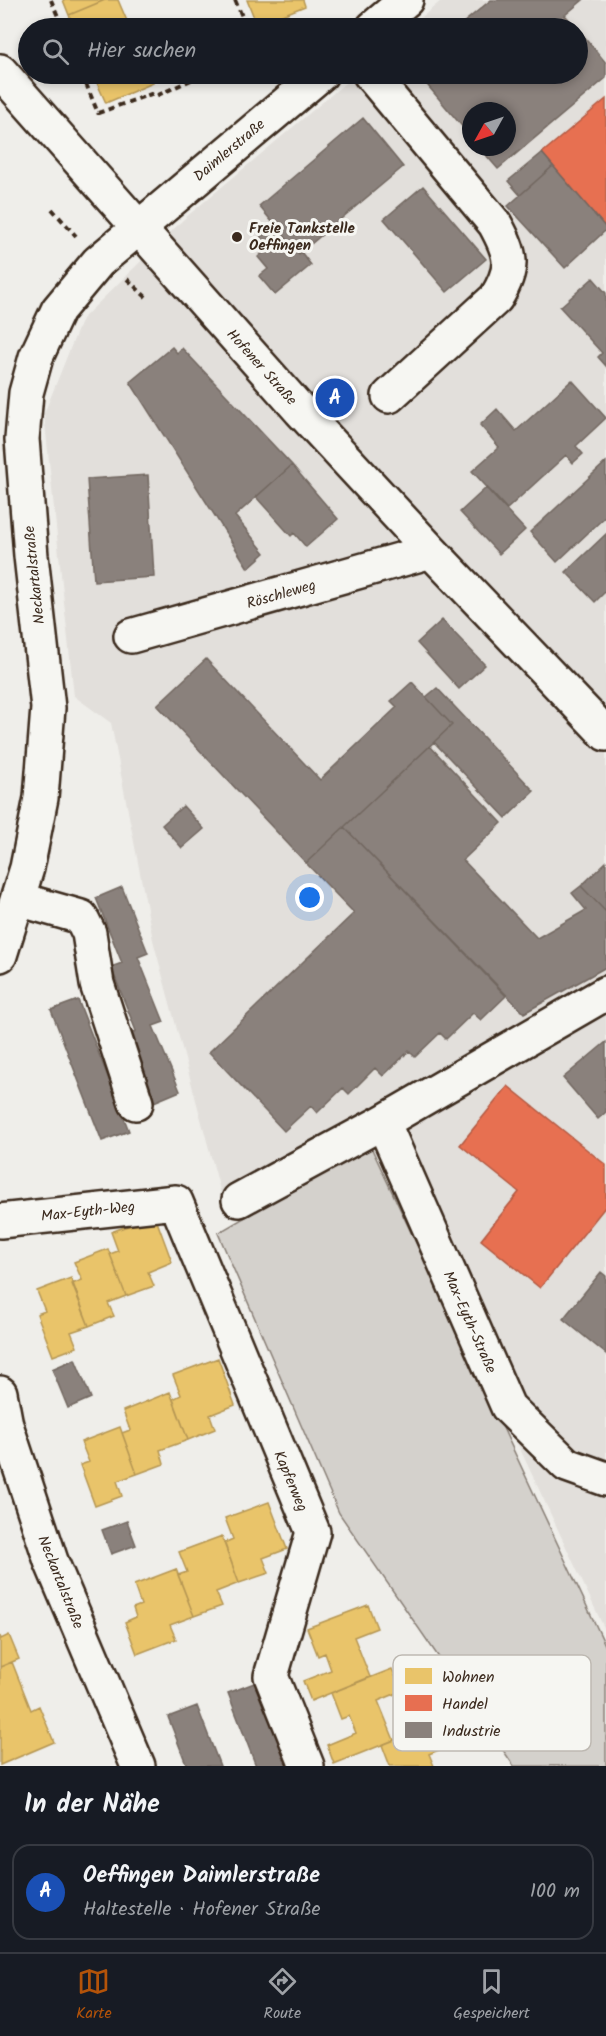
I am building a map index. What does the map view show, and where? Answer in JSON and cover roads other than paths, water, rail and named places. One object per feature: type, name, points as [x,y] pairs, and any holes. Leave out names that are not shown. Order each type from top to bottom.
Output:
[{"type":"street","points":[[385,18],[406,0]]},
{"type":"street","name":"Hofener Straße","points":[[0,71],[292,401],[606,734]]},
{"type":"street","name":"Daimlerstraße","points":[[137,227],[309,84]]},
{"type":"street","points":[[378,84],[495,224],[506,245],[509,260],[507,279],[496,298],[389,396]]},
{"type":"street","name":"Neckartalstraße","points":[[0,955],[27,868],[41,798],[48,708],[31,556],[11,437],[36,357],[58,310],[98,262],[137,227]]},
{"type":"street","name":"Röschleweg","points":[[131,636],[431,551]]},
{"type":"street","points":[[18,899],[81,917],[89,933],[97,984],[136,1103]]},
{"type":"street","points":[[239,1200],[383,1122],[606,993]]},
{"type":"street","name":"Max-Eyth-Straße","points":[[383,1122],[508,1407],[567,1465],[606,1479]]},
{"type":"street","name":"Max-Eyth-Weg","points":[[0,1221],[176,1202]]},
{"type":"street","name":"Kapferweg","points":[[176,1202],[313,1532],[271,1676],[307,1766]]},
{"type":"street","name":"Neckartalstraße","points":[[0,1393],[6,1425],[51,1561],[138,1766]]},
{"type":"place","name":"Freie Tankstelle Oeffingen","points":[[237,237]]},
{"type":"place","name":"Oeffingen Daimlerstraße","points":[[335,398]]}]
